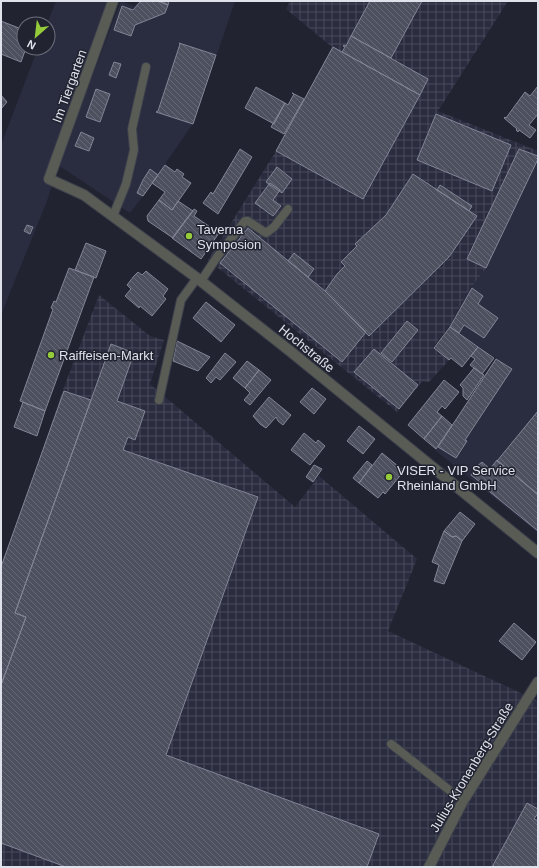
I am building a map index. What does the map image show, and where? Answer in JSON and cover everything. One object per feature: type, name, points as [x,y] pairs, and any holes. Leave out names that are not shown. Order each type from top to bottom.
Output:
[{"type":"street","name":"Im Tiergarten","points":[[49,179],[113,1]]},
{"type":"street","name":"Hochstraße","points":[[49,179],[84,195],[199,280],[290,351],[538,553]]},
{"type":"street","name":"Julius-Kronenberg-Straße","points":[[429,867],[463,801],[538,682]]},
{"type":"lane","points":[[113,216],[126,184],[134,150],[132,129],[146,67]]},
{"type":"lane","points":[[159,400],[181,300],[199,280],[245,222],[248,221],[266,233],[274,227],[288,209]]},
{"type":"lane","points":[[391,744],[463,801]]},
{"type":"shaded area","points":[[56,1],[109,1],[62,156],[121,1],[134,6],[139,1],[163,1],[169,3],[170,1],[235,1],[194,122],[130,213],[58,165],[47,201],[1,315],[1,145],[35,56],[56,56],[56,16],[50,16]]},
{"type":"shaded area","points":[[290,1],[508,1],[438,111],[538,151],[538,159],[486,268],[468,292],[449,327],[433,347],[449,360],[429,382],[422,382],[397,412],[208,260],[276,151],[332,47],[286,9]]},
{"type":"shaded area","points":[[538,159],[538,533],[435,450],[496,358],[449,327],[468,292],[486,268]]},
{"type":"shaded area","points":[[99,295],[150,336],[164,340],[150,384],[295,507],[319,476],[417,559],[388,631],[538,701],[538,867],[1,867],[1,565],[30,487],[64,387]]},
{"type":"building","points":[[141,1],[158,1],[168,5],[165,13],[135,25],[131,36],[114,30],[122,6],[133,10]]},
{"type":"building","points":[[158,1],[169,1],[168,5]]},
{"type":"building","points":[[370,1],[422,1],[391,58],[351,36]]},
{"type":"building","points":[[1,21],[16,27],[16,56],[23,56],[21,62],[1,54]]},
{"type":"building","points":[[351,36],[428,79],[420,95],[342,52],[345,47],[343,46],[346,46]]},
{"type":"building","points":[[179,43],[216,55],[193,124],[156,112],[158,111],[180,44]]},
{"type":"building","points":[[333,47],[420,95],[363,199],[276,151]]},
{"type":"building","points":[[114,62],[121,64],[116,78],[109,75]]},
{"type":"building","points":[[538,86],[538,114],[529,125],[536,130],[530,138],[519,130],[518,132],[516,130],[517,129],[504,118],[506,118],[525,92],[530,96]]},
{"type":"building","points":[[256,87],[285,103],[274,124],[245,108]]},
{"type":"building","points":[[96,89],[110,94],[100,122],[86,117]]},
{"type":"building","points":[[294,94],[304,99],[284,134],[271,127],[285,103],[288,105]]},
{"type":"building","points":[[1,95],[7,102],[1,109]]},
{"type":"building","points":[[436,114],[511,145],[492,191],[417,160]]},
{"type":"building","points":[[81,132],[94,138],[89,151],[75,146]]},
{"type":"building","points":[[240,149],[252,157],[218,214],[203,203],[211,192],[213,194]]},
{"type":"building","points":[[519,149],[538,156],[538,159],[486,268],[467,259]]},
{"type":"building","points":[[165,165],[175,172],[177,169],[184,174],[182,177],[191,183],[172,210],[159,200],[165,192],[152,183]]},
{"type":"building","points":[[277,167],[292,179],[282,193],[266,182]]},
{"type":"building","points":[[150,169],[158,175],[143,196],[137,193]]},
{"type":"building","points":[[413,174],[477,216],[449,257],[369,336],[325,291],[337,274],[345,266],[341,262],[357,246],[355,244],[386,215]]},
{"type":"building","points":[[270,183],[280,190],[273,200],[281,206],[273,216],[255,203]]},
{"type":"building","points":[[440,185],[472,206],[469,211],[437,190]]},
{"type":"building","points":[[159,200],[172,210],[178,201],[193,211],[173,238],[148,221],[147,216]]},
{"type":"building","points":[[194,209],[197,211],[194,216],[219,233],[201,259],[172,238]]},
{"type":"building","points":[[27,225],[33,227],[30,234],[24,231]]},
{"type":"building","points":[[248,228],[325,291],[366,332],[342,362],[220,263]]},
{"type":"building","points":[[86,243],[106,251],[96,278],[75,270]]},
{"type":"building","points":[[294,253],[314,269],[308,277],[288,261]]},
{"type":"building","name":"Raiffeisen-Markt","points":[[69,268],[94,277],[45,411],[20,401],[53,309],[51,308],[54,301],[56,302]]},
{"type":"building","points":[[146,271],[168,289],[163,296],[166,299],[152,316],[140,306],[139,308],[125,296],[131,289],[127,285],[134,276],[138,272],[142,275]]},
{"type":"building","points":[[472,288],[483,296],[478,304],[498,318],[484,338],[464,325],[459,333],[450,327]]},
{"type":"building","points":[[206,302],[235,325],[221,342],[193,318]]},
{"type":"building","points":[[407,321],[418,330],[392,362],[381,353]]},
{"type":"building","points":[[450,327],[478,347],[462,367],[451,358],[449,360],[434,348]]},
{"type":"building","points":[[177,341],[210,357],[198,371],[173,361]]},
{"type":"building","points":[[111,344],[134,353],[117,401],[145,411],[135,440],[128,437],[123,450],[258,497],[166,755],[379,834],[367,867],[66,867],[1,843],[1,685],[26,617],[15,613]]},
{"type":"building","points":[[478,347],[494,358],[482,374],[470,365],[475,359],[471,356]]},
{"type":"building","points":[[374,349],[418,385],[399,409],[354,372]]},
{"type":"building","points":[[225,353],[236,362],[220,380],[216,377],[211,383],[206,378]]},
{"type":"building","points":[[496,359],[512,369],[465,440],[467,441],[456,458],[438,447]]},
{"type":"building","points":[[247,361],[259,370],[245,388],[233,378]]},
{"type":"building","points":[[474,368],[484,375],[467,400],[463,396],[463,388],[460,385]]},
{"type":"building","points":[[259,370],[271,380],[250,405],[244,400],[250,393],[245,388]]},
{"type":"building","points":[[444,380],[459,392],[445,409],[442,406],[437,412],[442,416],[424,439],[408,425]]},
{"type":"building","points":[[312,388],[326,399],[314,414],[300,402]]},
{"type":"building","points":[[64,391],[91,400],[15,613],[26,617],[1,685],[1,567]]},
{"type":"building","points":[[269,397],[291,415],[283,425],[276,417],[266,428],[253,416]]},
{"type":"building","points":[[23,402],[45,411],[37,436],[14,427]]},
{"type":"building","points":[[538,411],[538,494],[497,461]]},
{"type":"building","points":[[442,416],[452,425],[436,449],[424,439]]},
{"type":"building","points":[[359,426],[375,439],[363,454],[347,441]]},
{"type":"building","points":[[304,433],[316,443],[318,440],[325,446],[310,465],[291,450]]},
{"type":"building","points":[[382,453],[404,471],[385,494],[383,492],[378,498],[359,483]]},
{"type":"building","points":[[497,460],[538,495],[538,531],[471,475],[475,468],[482,462],[490,469]]},
{"type":"building","points":[[367,461],[372,465],[359,483],[353,478]]},
{"type":"building","points":[[314,465],[322,469],[313,482],[306,477]]},
{"type":"building","points":[[460,512],[475,524],[462,541],[456,536],[452,537],[444,531]]},
{"type":"building","points":[[444,531],[452,537],[456,536],[462,541],[444,584],[434,581],[439,565],[432,562]]},
{"type":"building","points":[[514,623],[536,642],[522,660],[499,641]]},
{"type":"building","points":[[527,803],[538,809],[538,813],[534,819],[538,821],[538,867],[492,867]]},
{"type":"place","name":"Taverna Symposion","points":[[189,236]]},
{"type":"place","name":"Raiffeisen-Markt","points":[[51,355]]},
{"type":"place","name":"VISER - VIP Service Rheinland GmbH","points":[[389,477]]}]
